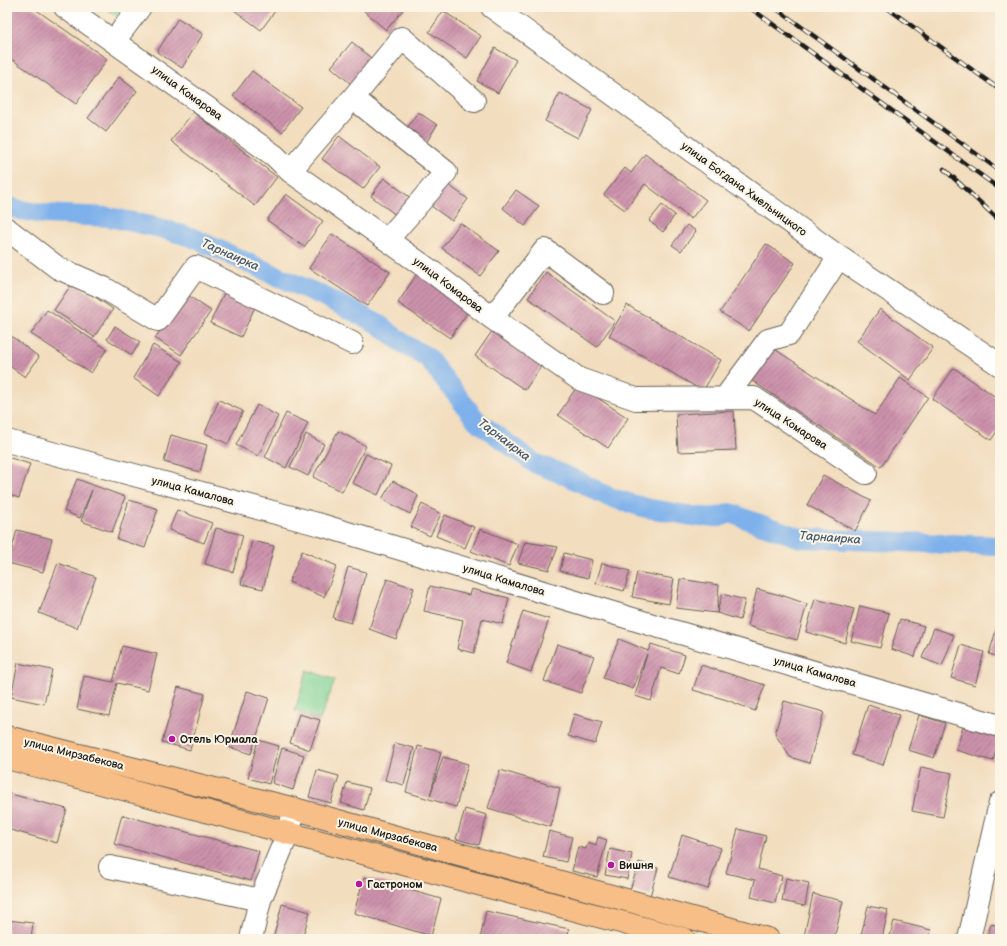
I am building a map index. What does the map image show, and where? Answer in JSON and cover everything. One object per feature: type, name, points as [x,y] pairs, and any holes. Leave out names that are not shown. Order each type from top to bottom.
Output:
[{"type":"main road","name":"улица Мирзабекова","points":[[7,737],[295,809],[768,939]]},
{"type":"main road","name":"улица Мирзабекова","points":[[7,758],[684,939]]},
{"type":"street","name":"улица Комарова","points":[[65,7],[275,156],[290,171],[435,274],[492,318],[579,379],[636,399],[754,398],[866,473]]},
{"type":"street","points":[[114,41],[140,7]]},
{"type":"street","name":"улица Богдана Хмельницкого","points":[[492,7],[840,257],[1000,365]]},
{"type":"street","points":[[290,171],[402,38],[474,101]]},
{"type":"street","points":[[353,98],[446,172],[387,240]]},
{"type":"street","points":[[7,229],[58,268],[104,288],[158,320],[196,267],[352,343]]},
{"type":"street","points":[[492,318],[545,250],[603,293]]},
{"type":"street","points":[[725,398],[768,340],[789,334],[840,257]]},
{"type":"street","name":"улица Камалова","points":[[7,441],[321,525],[663,628],[1000,726]]},
{"type":"street","points":[[969,939],[1000,804]]},
{"type":"street","points":[[251,939],[260,900],[288,833],[295,809]]},
{"type":"street","points":[[110,867],[260,900]]},
{"type":"green space","points":[[104,7],[136,7],[125,22]]},
{"type":"green space","points":[[307,670],[335,680],[320,720],[295,711]]},
{"type":"building","points":[[7,7],[32,7],[107,59],[76,104],[7,56]]},
{"type":"building","points":[[230,7],[278,7],[261,30]]},
{"type":"building","points":[[367,7],[405,8],[386,30],[364,11]]},
{"type":"building","points":[[443,11],[481,36],[467,58],[429,32]]},
{"type":"building","points":[[178,18],[203,34],[182,68],[157,52]]},
{"type":"building","points":[[352,42],[372,59],[351,84],[331,67]]},
{"type":"building","points":[[495,48],[516,60],[498,93],[477,81]]},
{"type":"building","points":[[252,71],[301,107],[282,132],[233,96]]},
{"type":"building","points":[[119,77],[137,91],[106,132],[88,118]]},
{"type":"building","points":[[560,93],[592,110],[578,138],[545,121]]},
{"type":"building","points":[[193,112],[277,177],[255,206],[171,141]]},
{"type":"building","points":[[418,112],[437,125],[426,143],[406,130]]},
{"type":"building","points":[[339,136],[380,167],[363,189],[322,159]]},
{"type":"building","points":[[645,154],[706,200],[691,219],[645,184],[625,210],[604,195],[625,168],[631,173]]},
{"type":"building","points":[[384,178],[411,198],[397,216],[371,196]]},
{"type":"building","points":[[443,181],[468,199],[452,221],[427,203]]},
{"type":"building","points":[[516,190],[539,206],[525,226],[503,208]]},
{"type":"building","points":[[286,194],[323,221],[304,247],[267,220]]},
{"type":"building","points":[[662,205],[675,215],[663,232],[649,221]]},
{"type":"building","points":[[460,223],[499,251],[480,276],[442,248]]},
{"type":"building","points":[[687,225],[696,231],[681,251],[672,245]]},
{"type":"building","points":[[332,234],[390,272],[367,306],[309,268]]},
{"type":"building","points":[[766,244],[795,263],[749,331],[720,312]]},
{"type":"building","points":[[418,272],[471,307],[450,338],[398,303]]},
{"type":"building","points":[[546,272],[615,321],[597,347],[528,298]]},
{"type":"building","points":[[73,282],[113,309],[94,337],[54,310]]},
{"type":"building","points":[[224,293],[255,307],[241,337],[210,323]]},
{"type":"building","points":[[186,294],[211,311],[181,355],[155,338]]},
{"type":"building","points":[[627,305],[721,360],[703,391],[609,336]]},
{"type":"building","points":[[880,309],[933,348],[910,380],[857,341]]},
{"type":"building","points":[[47,310],[107,349],[91,373],[31,334]]},
{"type":"building","points":[[115,326],[140,342],[132,355],[107,339]]},
{"type":"building","points":[[495,327],[545,361],[525,390],[475,356]]},
{"type":"building","points":[[7,333],[39,357],[25,377],[7,364]]},
{"type":"building","points":[[153,345],[182,362],[159,396],[133,378]]},
{"type":"building","points":[[773,348],[875,415],[900,378],[928,397],[881,467],[751,380]]},
{"type":"building","points":[[954,368],[1000,400],[1000,427],[991,440],[932,399]]},
{"type":"building","points":[[578,385],[628,418],[608,448],[558,415]]},
{"type":"building","points":[[219,400],[243,411],[228,444],[205,433]]},
{"type":"building","points":[[257,405],[278,416],[258,456],[236,445]]},
{"type":"building","points":[[734,411],[736,450],[678,452],[676,414]]},
{"type":"building","points":[[286,413],[308,423],[286,468],[265,457]]},
{"type":"building","points":[[338,431],[366,446],[342,492],[313,477]]},
{"type":"building","points":[[306,434],[324,444],[308,476],[290,467]]},
{"type":"building","points":[[171,435],[207,445],[200,472],[164,462]]},
{"type":"building","points":[[366,454],[391,466],[378,495],[352,483]]},
{"type":"building","points":[[7,457],[30,464],[19,498],[7,494]]},
{"type":"building","points":[[823,475],[871,501],[855,531],[807,505]]},
{"type":"building","points":[[77,479],[125,497],[112,532],[81,521],[92,490],[80,518],[64,511]]},
{"type":"building","points":[[393,481],[414,492],[418,496],[410,514],[382,499]]},
{"type":"building","points":[[129,500],[158,509],[145,548],[117,539]]},
{"type":"building","points":[[422,504],[441,514],[430,536],[411,527]]},
{"type":"building","points":[[177,510],[212,523],[204,543],[169,530]]},
{"type":"building","points":[[445,515],[474,527],[465,548],[436,536]]},
{"type":"building","points":[[216,528],[243,535],[233,572],[205,564]]},
{"type":"building","points":[[480,529],[518,544],[509,566],[471,551]]},
{"type":"building","points":[[17,530],[52,539],[43,572],[8,563]]},
{"type":"building","points":[[252,541],[274,546],[263,589],[241,584]]},
{"type":"building","points":[[525,542],[558,547],[549,570],[518,563]]},
{"type":"building","points":[[302,551],[337,566],[324,597],[289,582]]},
{"type":"building","points":[[564,553],[592,560],[588,578],[560,571]]},
{"type":"building","points":[[58,563],[96,577],[77,628],[39,613]]},
{"type":"building","points":[[602,563],[630,571],[624,591],[596,583]]},
{"type":"building","points":[[348,567],[366,572],[351,623],[333,618]]},
{"type":"building","points":[[637,572],[674,579],[669,604],[632,597]]},
{"type":"building","points":[[387,579],[414,588],[396,639],[369,629]]},
{"type":"building","points":[[680,579],[719,585],[717,613],[676,608]]},
{"type":"building","points":[[430,586],[469,595],[471,589],[509,598],[503,624],[482,619],[474,653],[457,649],[463,620],[424,611]]},
{"type":"building","points":[[757,589],[807,604],[797,640],[748,626]]},
{"type":"building","points":[[722,594],[745,600],[740,620],[717,613]]},
{"type":"building","points":[[815,599],[854,609],[845,643],[806,632]]},
{"type":"building","points":[[860,606],[889,613],[880,648],[851,641]]},
{"type":"building","points":[[523,611],[549,619],[531,672],[506,663]]},
{"type":"building","points":[[1000,617],[1000,657],[989,654]]},
{"type":"building","points":[[900,619],[924,626],[915,657],[891,649]]},
{"type":"building","points":[[934,628],[954,635],[942,666],[922,658]]},
{"type":"building","points":[[619,639],[648,651],[651,644],[685,655],[679,674],[661,668],[651,701],[635,696],[647,654],[633,689],[603,678]]},
{"type":"building","points":[[557,644],[594,656],[581,693],[544,681]]},
{"type":"building","points":[[961,645],[984,652],[975,685],[951,678]]},
{"type":"building","points":[[122,646],[157,654],[148,690],[117,683],[109,716],[77,709],[84,676],[113,682]]},
{"type":"building","points":[[18,663],[52,670],[44,704],[11,697]]},
{"type":"building","points":[[701,665],[765,685],[755,711],[727,700],[693,690]]},
{"type":"building","points":[[178,687],[205,694],[190,750],[162,742]]},
{"type":"building","points":[[247,691],[269,698],[251,754],[229,747]]},
{"type":"building","points":[[784,701],[824,712],[809,763],[790,757],[775,734]]},
{"type":"building","points":[[868,705],[899,715],[883,765],[852,755]]},
{"type":"building","points":[[299,714],[320,720],[310,750],[290,743]]},
{"type":"building","points":[[574,714],[602,722],[595,744],[568,736]]},
{"type":"building","points":[[919,715],[945,723],[934,758],[908,750]]},
{"type":"building","points":[[963,727],[1000,738],[993,761],[956,750]]},
{"type":"building","points":[[258,740],[279,746],[269,784],[248,778]]},
{"type":"building","points":[[395,743],[414,748],[404,785],[385,780]]},
{"type":"building","points":[[418,746],[441,752],[430,796],[443,757],[468,764],[456,807],[406,792]]},
{"type":"building","points":[[282,748],[304,755],[293,790],[272,783]]},
{"type":"building","points":[[921,767],[952,773],[943,817],[912,811]]},
{"type":"building","points":[[317,770],[339,776],[331,803],[309,797]]},
{"type":"building","points":[[500,770],[560,788],[551,827],[488,808]]},
{"type":"building","points":[[347,782],[370,788],[364,810],[341,803]]},
{"type":"building","points":[[7,793],[67,809],[57,843],[7,829]]},
{"type":"building","points":[[465,809],[487,815],[479,845],[456,839]]},
{"type":"building","points":[[122,815],[259,851],[251,881],[114,844]]},
{"type":"building","points":[[738,829],[766,836],[758,869],[782,876],[775,903],[751,897],[755,880],[726,873]]},
{"type":"building","points":[[549,831],[572,837],[566,862],[543,857]]},
{"type":"building","points":[[682,835],[721,848],[708,889],[669,877]]},
{"type":"building","points":[[598,837],[607,840],[597,877],[572,871],[578,847],[586,849],[588,842],[596,845]]},
{"type":"building","points":[[610,849],[632,854],[627,879],[605,875]]},
{"type":"building","points":[[639,862],[658,868],[650,896],[630,890]]},
{"type":"building","points":[[364,877],[441,899],[431,936],[354,913]]},
{"type":"building","points":[[786,878],[809,883],[805,906],[782,901]]},
{"type":"building","points":[[813,894],[843,901],[834,939],[814,939],[804,936]]},
{"type":"building","points":[[282,904],[310,912],[302,939],[273,939]]},
{"type":"building","points":[[868,906],[888,910],[882,939],[860,939]]},
{"type":"building","points":[[486,911],[569,929],[567,939],[480,939]]},
{"type":"building","points":[[7,920],[33,923],[31,939],[7,939]]},
{"type":"building","points":[[894,921],[931,930],[929,939],[889,939]]},
{"type":"building","points":[[991,924],[1000,926],[1000,939],[987,939]]},
{"type":"waterway","name":"Тарнаирка","points":[[7,206],[43,214],[109,217],[156,227],[191,237],[323,296],[378,324],[404,344],[427,357],[477,421],[534,463],[572,478],[609,497],[646,508],[698,517],[719,517],[731,513],[801,538],[1000,546]]},
{"type":"railway","points":[[749,7],[1000,189]]},
{"type":"railway","points":[[774,7],[1000,171]]},
{"type":"railway","points":[[886,7],[1000,90]]},
{"type":"railway","points":[[944,169],[1000,221]]},
{"type":"place","name":"Отель Юрмала","points":[[172,739]]},
{"type":"place","name":"Вишня","points":[[611,865]]},
{"type":"place","name":"Гастроном","points":[[359,884]]}]
